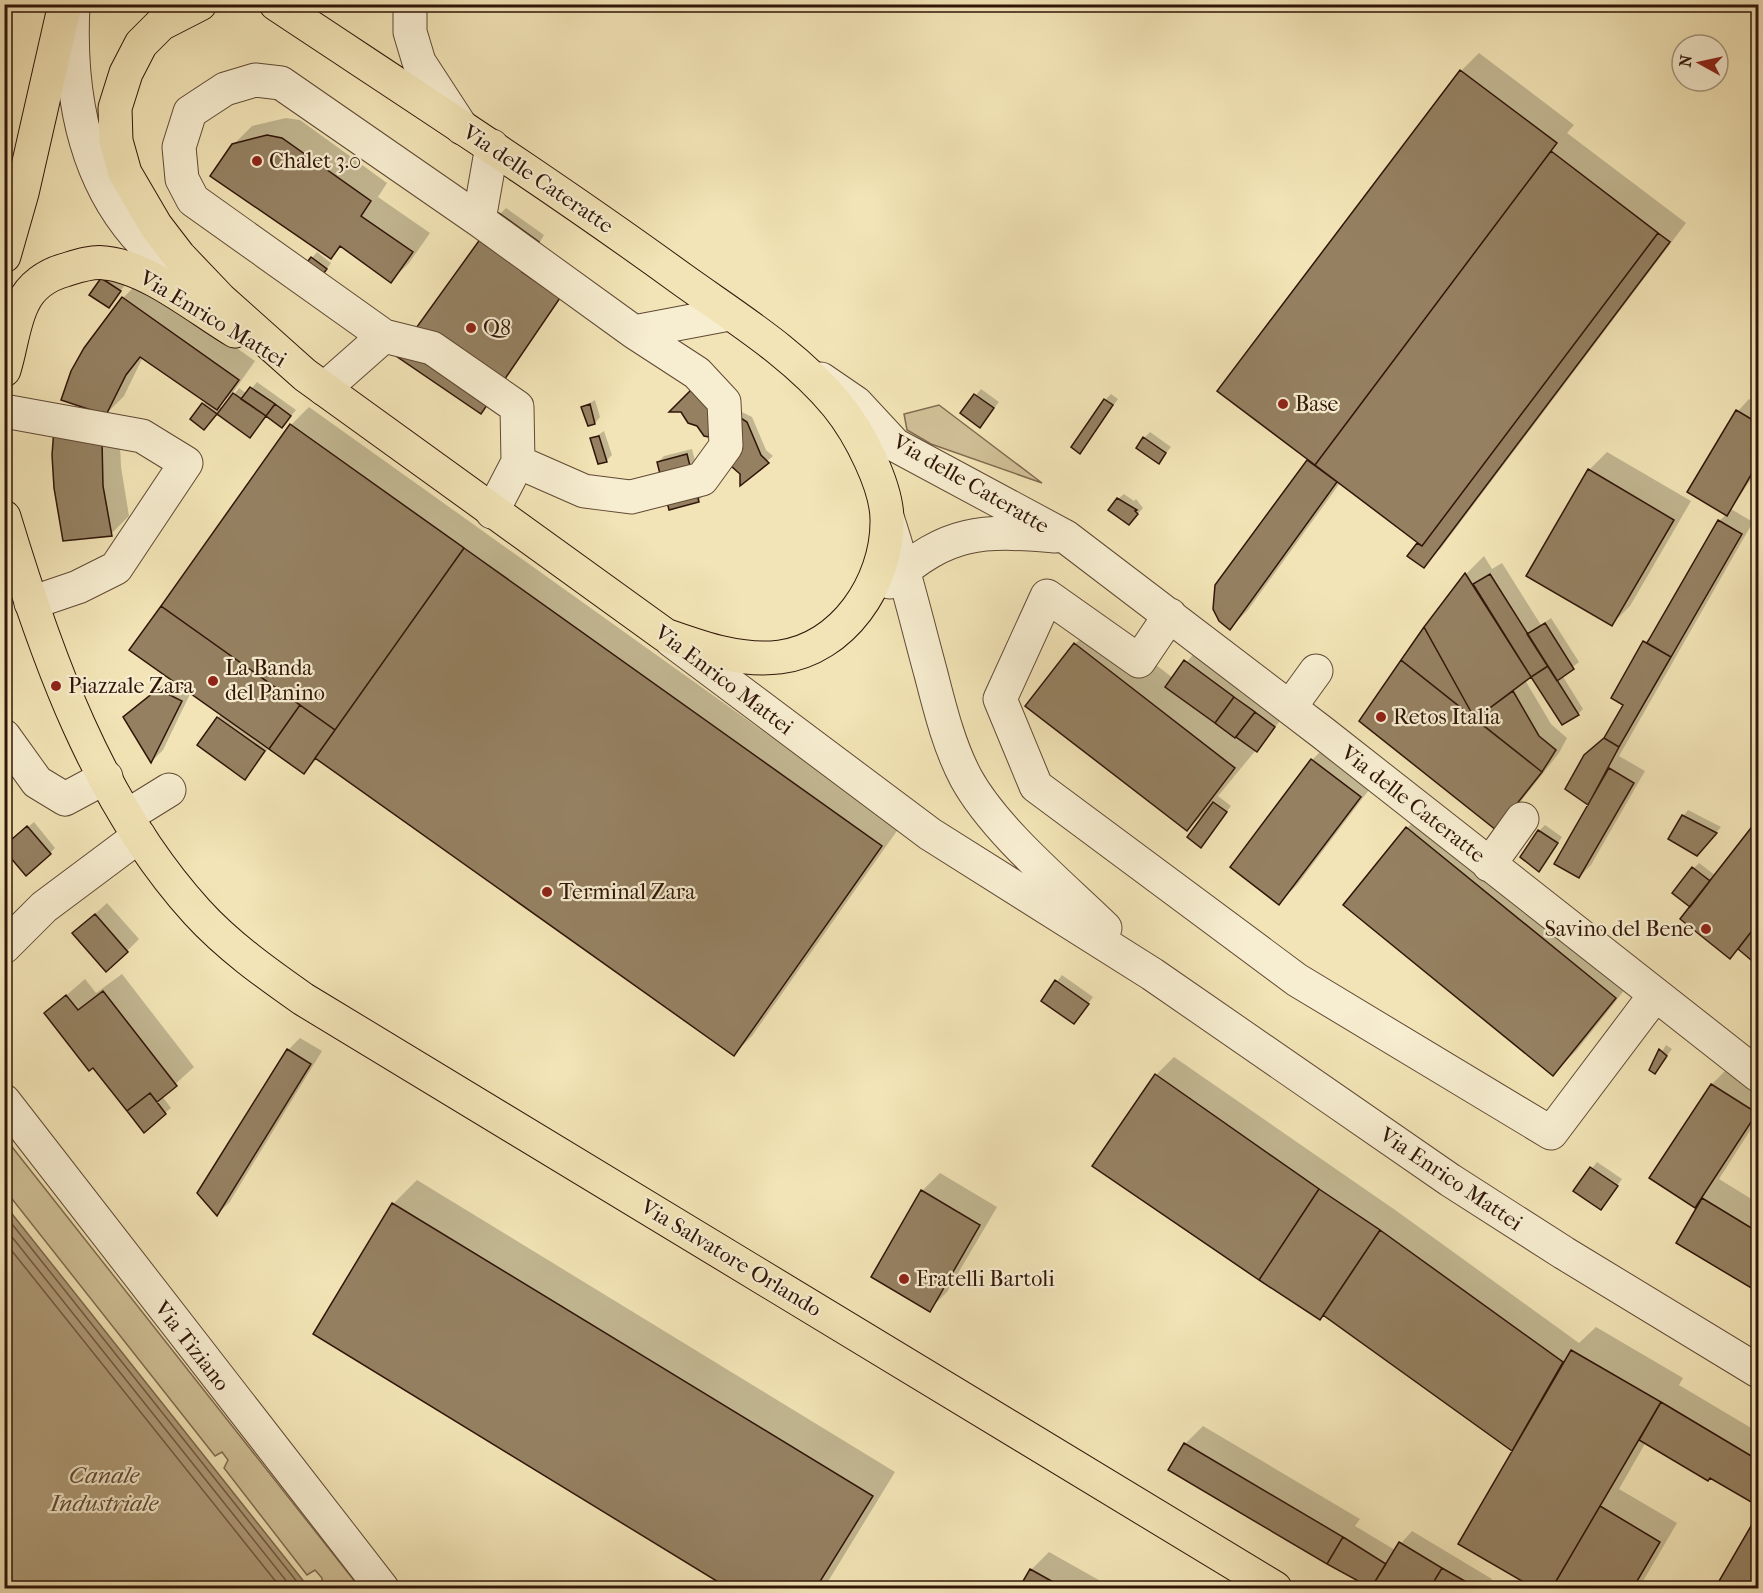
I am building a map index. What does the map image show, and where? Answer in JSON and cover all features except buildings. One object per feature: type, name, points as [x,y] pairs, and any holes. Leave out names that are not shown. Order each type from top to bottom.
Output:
[{"type":"main road","points":[[4,256],[22,193],[65,4]]},
{"type":"main road","name":"Via Enrico Mattei","points":[[200,4],[170,18],[141,44],[120,89],[115,108],[119,154],[135,194],[179,256],[219,298],[315,382]]},
{"type":"main road","name":"Via delle Cateratte","points":[[276,4],[492,146],[795,362],[836,403],[859,435],[877,478],[888,520],[880,566],[856,612],[832,635],[819,643],[808,649],[780,657],[731,655],[665,635]]},
{"type":"main road","name":"Via Enrico Mattei","points":[[4,370],[17,320],[23,303],[32,289],[59,272],[103,262],[147,277],[315,382],[665,635]]},
{"type":"main road","points":[[4,517],[62,685],[106,777],[133,826]]},
{"type":"main road","name":"Via Salvatore Orlando","points":[[133,826],[198,913],[241,953],[303,999],[1275,1588]]},
{"type":"street","name":"Via Enrico Mattei","points":[[73,4],[72,55],[78,106],[86,142],[106,191],[129,228],[157,259],[185,279],[219,298]]},
{"type":"street","points":[[410,4],[410,32],[419,62],[463,129]]},
{"type":"street","points":[[492,512],[518,462],[517,407],[432,348],[384,336],[193,200],[182,179],[179,147],[190,112],[225,89],[255,80],[281,83],[479,220],[634,332],[697,373],[724,402],[726,446],[702,479],[631,496],[584,491],[518,462]]},
{"type":"street","points":[[479,220],[492,146]]},
{"type":"street","points":[[634,332],[729,314]]},
{"type":"street","points":[[315,382],[384,336]]},
{"type":"street","name":"Via delle Cateratte","points":[[795,362],[856,403],[895,445],[1066,537],[1290,708],[1758,1075]]},
{"type":"street","points":[[4,411],[142,436],[186,463],[116,568],[78,587],[32,603]]},
{"type":"street","name":"Via Enrico Mattei","points":[[888,520],[904,569],[940,708],[955,754],[967,779],[1016,840],[1152,974]]},
{"type":"street","name":"Via delle Cateratte","points":[[856,612],[904,569],[947,541],[977,533],[1066,537]]},
{"type":"street","points":[[1170,615],[1139,661],[1047,596],[1000,699],[1036,786],[1297,980],[1551,1133],[1655,995]]},
{"type":"street","name":"Via Enrico Mattei","points":[[665,635],[930,834],[1152,974],[1450,1180],[1564,1253],[1758,1371]]},
{"type":"street","points":[[1290,708],[1316,671]]},
{"type":"street","points":[[4,736],[37,782],[65,799],[106,777]]},
{"type":"street","points":[[4,947],[44,907],[73,885],[169,790]]},
{"type":"street","points":[[1489,865],[1522,819]]},
{"type":"street","name":"Via Tiziano","points":[[4,1101],[382,1588]]},
{"type":"shaded area","points":[[939,405],[1042,483],[931,444],[907,430],[904,414]]},
{"type":"shaded area","points":[[5,1138],[360,1588],[322,1588],[322,1578],[315,1570],[307,1575],[224,1468],[228,1460],[222,1452],[215,1456],[5,1190]]},
{"type":"water","name":"Canale Industriale","points":[[5,1205],[309,1588],[5,1588]]},
{"type":"place","name":"Chalet 3.0","points":[[257,161]]},
{"type":"place","name":"Q8","points":[[471,328]]},
{"type":"place","name":"Base","points":[[1283,404]]},
{"type":"place","name":"La Banda del Panino","points":[[213,681]]},
{"type":"place","name":"Piazzale Zara","points":[[56,686]]},
{"type":"place","name":"Retos Italia","points":[[1381,717]]},
{"type":"place","name":"Terminal Zara","points":[[547,892]]},
{"type":"place","name":"Savino del Bene","points":[[1706,929]]},
{"type":"place","name":"Fratelli Bartoli","points":[[904,1279]]}]
